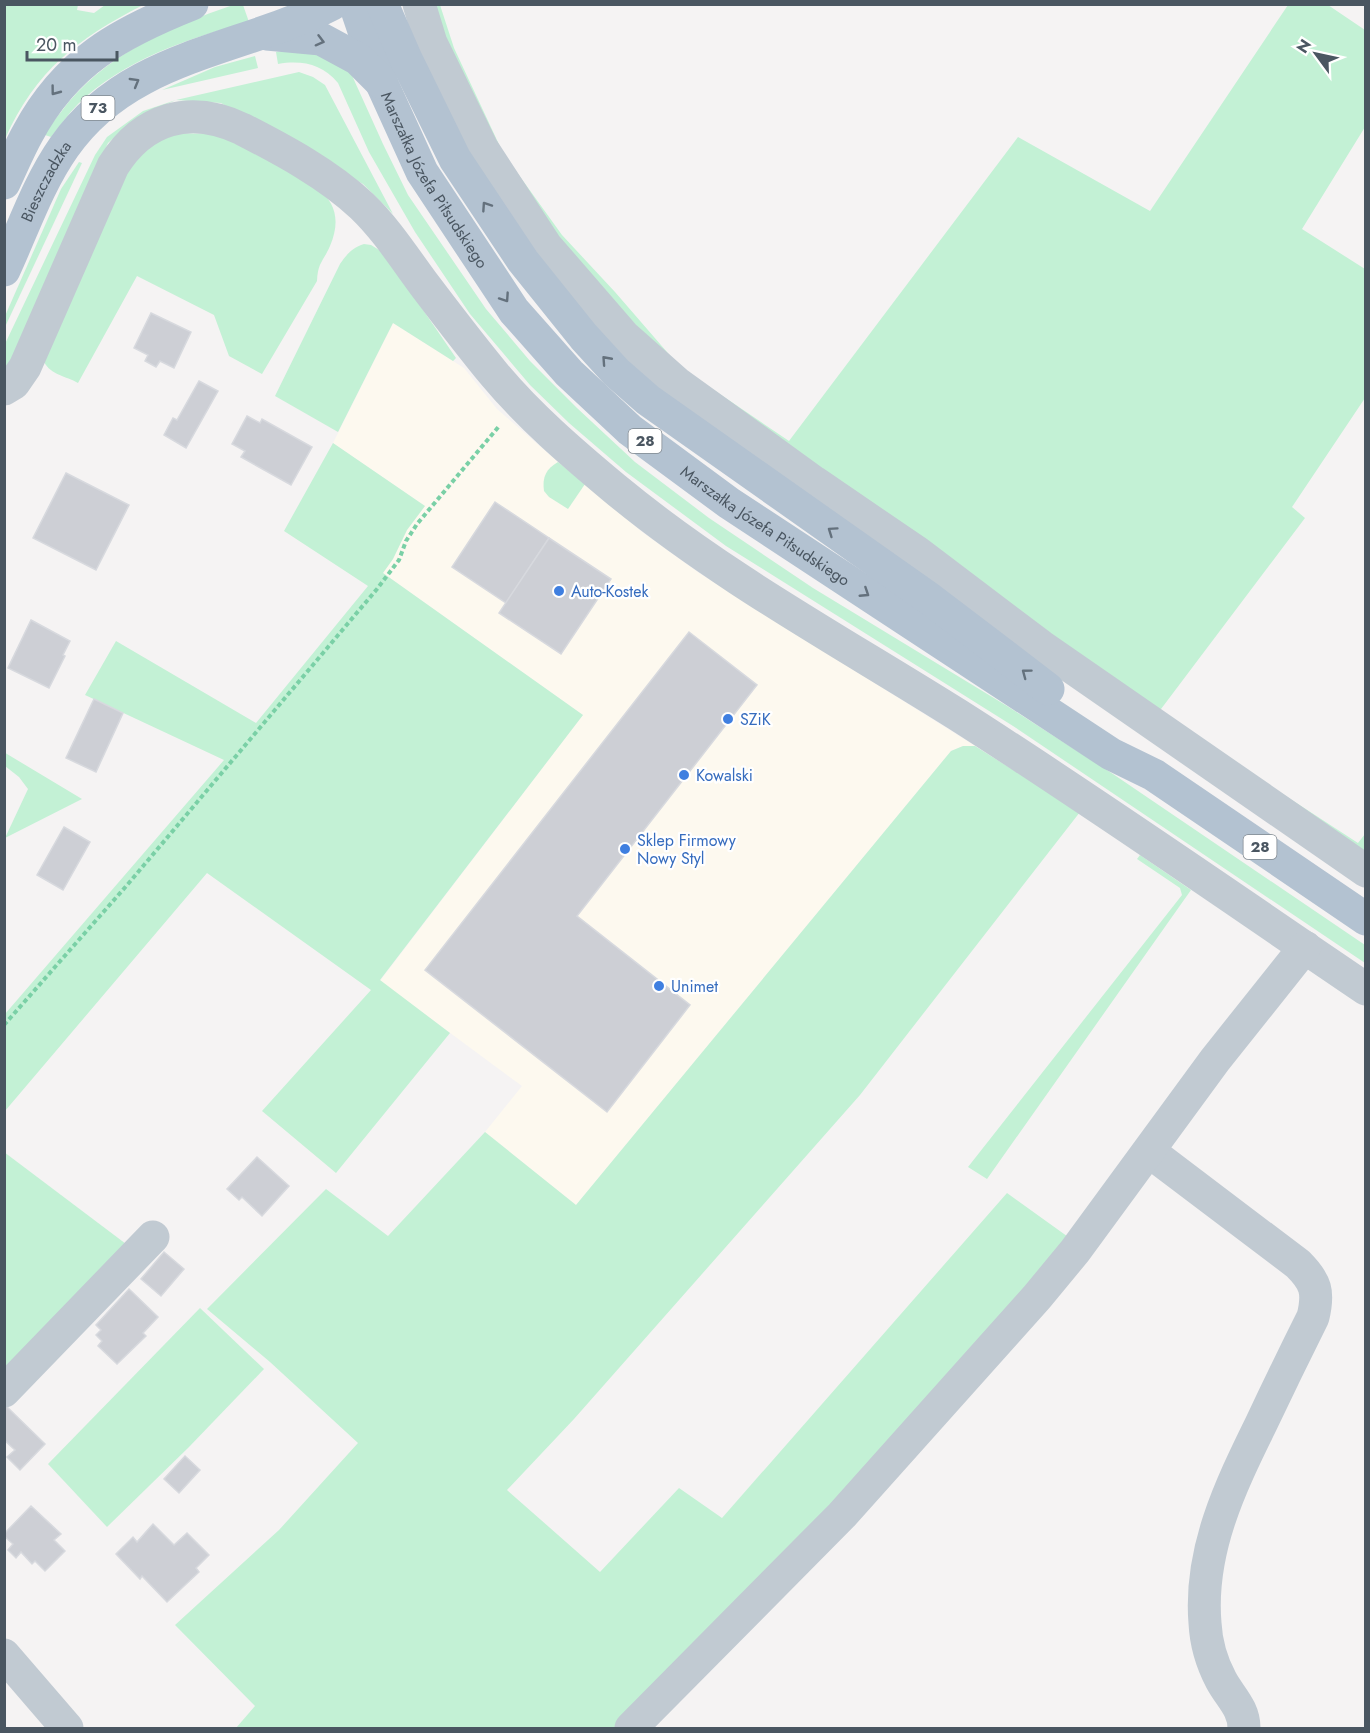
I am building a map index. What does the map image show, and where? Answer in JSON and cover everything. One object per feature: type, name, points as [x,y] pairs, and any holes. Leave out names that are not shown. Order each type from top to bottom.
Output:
[{"type":"main road","name":"73","points":[[4,183],[27,133],[60,84],[83,63],[130,31],[192,4]]},
{"type":"main road","name":"Bieszczadzka","points":[[4,270],[49,172],[70,139],[99,107],[130,85],[158,70],[262,33],[332,4]]},
{"type":"main road","name":"Marszałka Józefa Piłsudskiego","points":[[374,6],[382,84],[422,172],[514,311],[569,373],[630,430],[729,503],[1111,754],[1154,775]]},
{"type":"main road","name":"Marszałka Józefa Piłsudskiego","points":[[374,6],[455,159],[523,261],[584,337],[616,372],[648,400],[930,599],[1117,741],[1154,775],[1365,919]]},
{"type":"main road","points":[[262,33],[321,39],[358,59],[382,84]]},
{"type":"street","points":[[419,4],[431,43],[482,148],[546,246],[624,336],[676,383],[813,482],[918,553],[1041,646],[1365,871]]},
{"type":"street","points":[[4,388],[9,387],[17,379],[37,344],[113,166],[124,148],[141,133],[156,124],[174,118],[190,116],[220,120],[240,128],[299,161],[354,199],[386,232],[472,346],[520,402],[614,488],[656,521],[729,573],[960,716],[1365,989]]},
{"type":"street","points":[[631,1728],[842,1515],[1037,1297],[1150,1152],[1215,1060],[1305,947]]},
{"type":"street","points":[[1150,1152],[1298,1264],[1310,1276],[1315,1288],[1317,1301],[1313,1317],[1236,1475],[1219,1515],[1210,1547],[1205,1623],[1210,1656],[1221,1681],[1238,1705],[1244,1720],[1244,1728]]},
{"type":"street","points":[[4,1391],[153,1237]]},
{"type":"street","points":[[4,1655],[68,1728]]},
{"type":"path","points":[[4,1024],[128,884],[376,589],[399,560],[406,541],[417,524],[520,402]]},
{"type":"shaded area","points":[[393,323],[464,368],[497,409],[642,532],[699,573],[975,746],[963,746],[951,751],[576,1205],[485,1132],[522,1086],[380,981],[583,715],[383,573],[393,559],[407,530],[425,506],[333,443]]},
{"type":"green space","points":[[4,5],[78,5],[77,10],[94,13],[105,5],[143,5],[98,31],[61,59],[30,94],[5,139]]},
{"type":"green space","points":[[233,5],[243,5],[249,22],[180,43],[136,63],[96,88],[78,104],[51,137],[45,135],[54,120],[78,92],[117,59],[161,34]]},
{"type":"green space","points":[[426,5],[440,5],[454,48],[503,153],[562,235],[680,367],[789,441],[1018,137],[1150,211],[1288,5],[1328,5],[1365,30],[1365,127],[1302,229],[1365,269],[1365,398],[1292,507],[1305,518],[1158,713],[1358,843],[1365,834],[1365,860],[701,394],[530,213]]},
{"type":"green space","points":[[311,49],[350,71],[408,195],[486,309],[530,361],[635,462],[709,518],[813,588],[1007,706],[1113,774],[1365,945],[1365,963],[1013,726],[726,546],[626,472],[569,423],[530,385],[470,314],[415,232],[369,152],[338,83],[325,71],[311,65],[278,64],[276,52]]},
{"type":"green space","points":[[255,56],[258,68],[162,90],[215,67]]},
{"type":"green space","points":[[299,72],[313,77],[325,85],[393,214],[363,184],[221,103],[176,100]]},
{"type":"green space","points":[[176,100],[145,114],[108,143],[20,344],[5,371],[4,346],[95,155],[107,137],[143,111]]},
{"type":"green space","points":[[166,133],[222,134],[317,187],[329,200],[335,214],[335,229],[330,246],[320,266],[317,281],[262,374],[229,356],[214,315],[137,276],[78,383],[55,373],[44,362],[130,158]]},
{"type":"green space","points":[[79,162],[82,163],[5,327],[5,316],[61,189]]},
{"type":"green space","points":[[364,244],[371,245],[384,253],[456,358],[453,361],[393,323],[338,432],[275,396],[340,264],[356,247]]},
{"type":"green space","points":[[333,443],[425,506],[407,530],[393,559],[383,573],[583,715],[380,980],[450,1033],[336,1173],[262,1111],[371,990],[207,873],[5,1111],[5,1014],[224,760],[85,695],[116,641],[256,723],[368,586],[284,531]]},
{"type":"green space","points":[[558,462],[585,484],[568,509],[544,491],[546,474]]},
{"type":"green space","points":[[963,746],[975,746],[1080,812],[860,1095],[574,1419],[507,1490],[600,1572],[679,1488],[722,1518],[1007,1193],[1071,1239],[888,1449],[619,1728],[236,1728],[255,1706],[175,1625],[279,1530],[358,1443],[270,1362],[207,1309],[326,1189],[388,1236],[485,1132],[576,1205],[951,751]]},
{"type":"green space","points":[[4,752],[82,799],[5,838],[28,789],[19,777],[5,766]]},
{"type":"green space","points":[[1140,855],[1191,890],[987,1179],[968,1167],[1182,895],[1180,888],[1137,859]]},
{"type":"green space","points":[[4,1152],[130,1247],[4,1383]]},
{"type":"green space","points":[[200,1308],[264,1369],[107,1527],[48,1464]]},
{"type":"building","points":[[151,313],[191,332],[174,368],[160,361],[156,367],[145,361],[148,355],[134,348]]},
{"type":"building","points":[[199,381],[218,391],[186,448],[164,435],[173,418],[177,420]]},
{"type":"building","points":[[247,416],[260,423],[262,419],[312,447],[291,485],[241,457],[245,451],[232,444]]},
{"type":"building","points":[[66,473],[129,505],[96,570],[33,538]]},
{"type":"building","points":[[495,502],[549,538],[506,603],[452,567]]},
{"type":"building","name":"Auto-Kostek","points":[[549,538],[611,579],[561,654],[499,613]]},
{"type":"building","points":[[31,620],[70,641],[49,688],[8,668]]},
{"type":"building","points":[[689,632],[757,685],[577,916],[690,1005],[607,1112],[425,970]]},
{"type":"building","points":[[94,699],[123,713],[96,772],[66,758]]},
{"type":"building","points":[[64,827],[90,842],[63,890],[37,875]]},
{"type":"building","points":[[257,1157],[289,1186],[262,1216],[242,1197],[239,1200],[227,1189]]},
{"type":"building","points":[[164,1252],[184,1269],[161,1296],[141,1279]]},
{"type":"building","points":[[129,1289],[158,1317],[143,1333],[146,1336],[117,1364],[98,1346],[102,1341],[96,1335],[101,1330],[96,1325]]},
{"type":"building","points":[[5,1405],[45,1444],[20,1470],[7,1457],[15,1450],[4,1440]]},
{"type":"building","points":[[185,1456],[200,1470],[179,1493],[164,1479]]},
{"type":"building","points":[[31,1506],[61,1534],[54,1540],[65,1551],[45,1571],[35,1561],[32,1564],[21,1552],[16,1558],[8,1550],[13,1544],[4,1536]]},
{"type":"building","points":[[153,1524],[174,1545],[187,1533],[209,1555],[196,1568],[199,1572],[167,1602],[116,1554],[133,1537],[137,1542]]},
{"type":"place","name":"Auto-Kostek","points":[[559,591]]},
{"type":"place","name":"SZiK","points":[[728,719]]},
{"type":"place","name":"Kowalski","points":[[684,775]]},
{"type":"place","name":"Sklep Firmowy Nowy Styl","points":[[625,849]]},
{"type":"place","name":"Unimet","points":[[659,986]]}]
